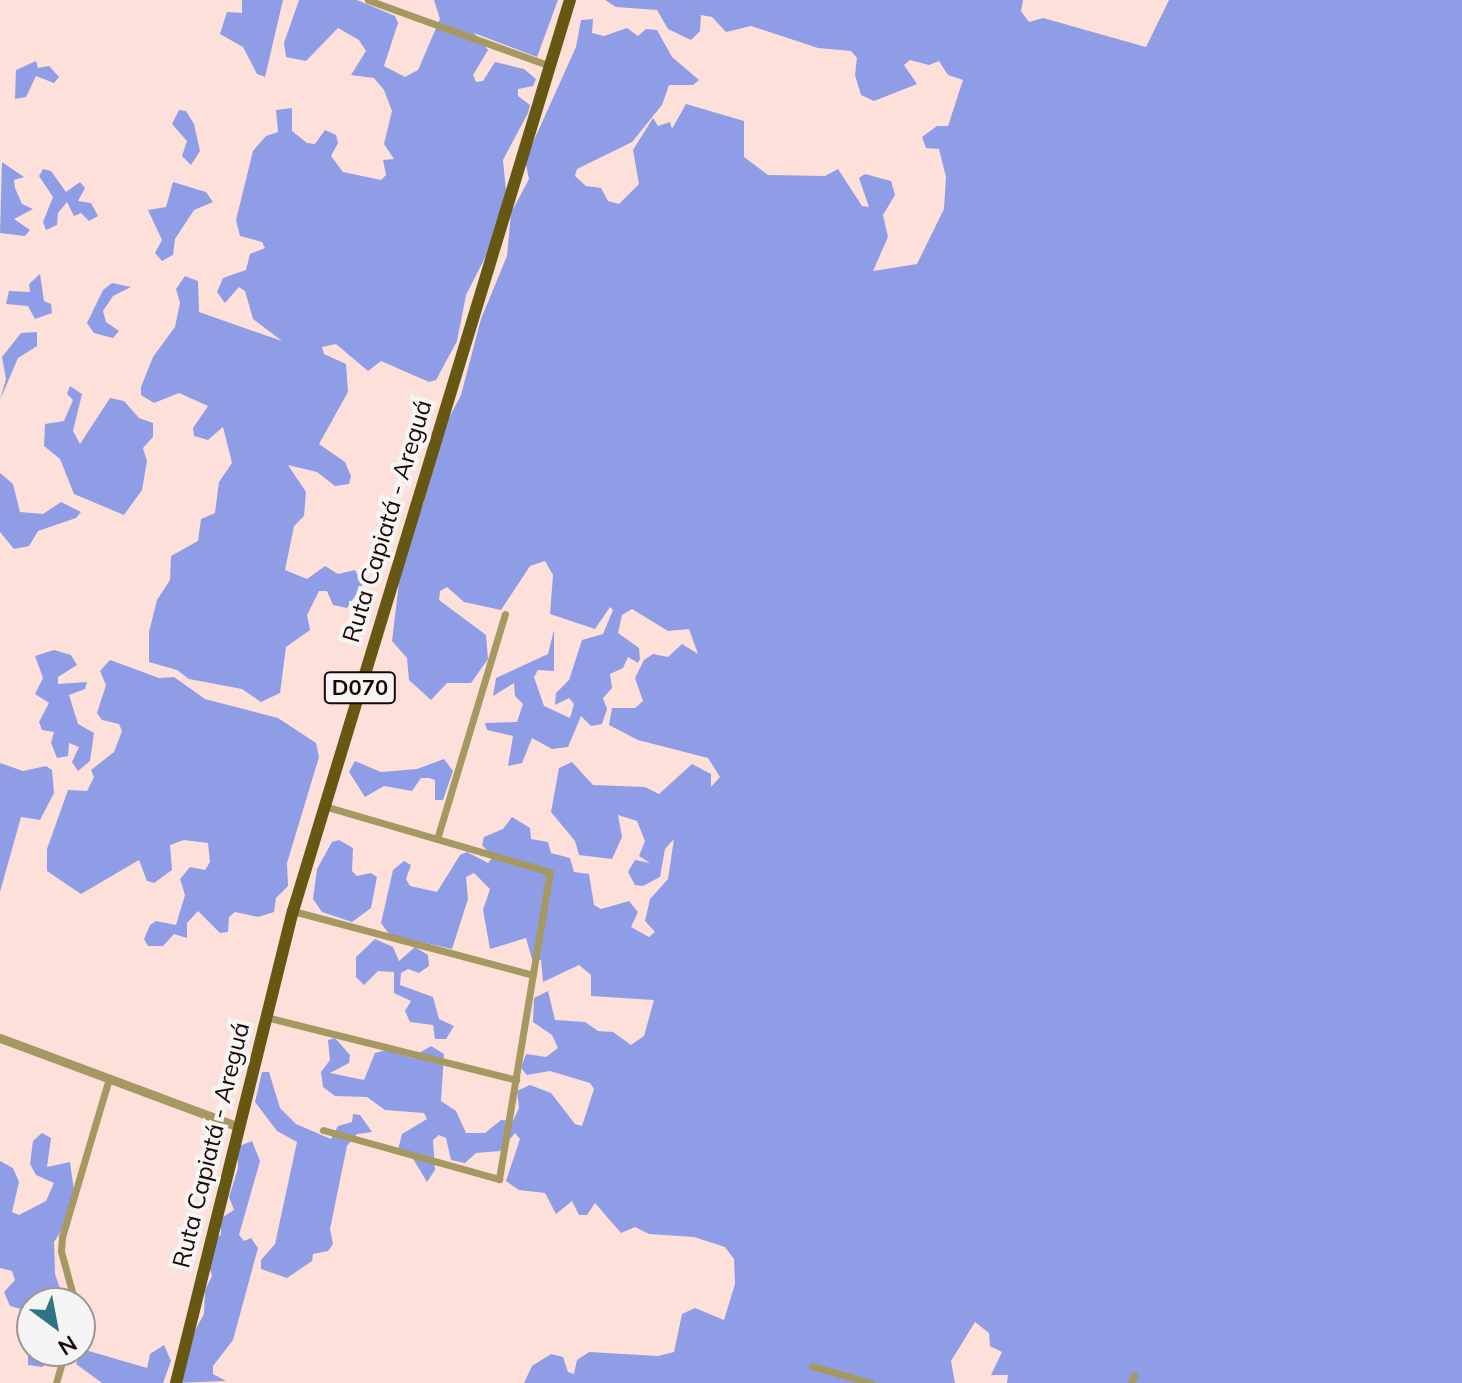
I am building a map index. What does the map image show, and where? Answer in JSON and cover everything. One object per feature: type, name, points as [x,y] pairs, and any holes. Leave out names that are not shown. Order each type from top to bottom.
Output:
[{"type":"main road","name":"Ruta Capiatá - Areguá","points":[[176,1383],[237,1126],[293,911],[570,0]]},
{"type":"street","points":[[368,0],[550,66]]},
{"type":"street","points":[[437,839],[505,614]]},
{"type":"street","points":[[323,1130],[499,1179],[550,872],[324,806]]},
{"type":"street","points":[[293,911],[533,975]]},
{"type":"street","points":[[265,1017],[516,1080]]},
{"type":"street","points":[[0,1038],[237,1126]]},
{"type":"street","points":[[71,1287],[61,1251],[62,1237],[109,1078]]},
{"type":"street","points":[[812,1366],[871,1383]]},
{"type":"shaded area","points":[[242,0],[283,0],[265,77],[257,74],[243,47],[220,34],[227,12],[242,13]]},
{"type":"shaded area","points":[[299,0],[357,0],[395,16],[398,23],[384,66],[405,77],[418,70],[440,19],[434,0],[558,0],[537,57],[474,33],[488,50],[473,75],[476,82],[483,81],[495,62],[524,69],[536,79],[533,86],[518,89],[518,96],[530,105],[503,160],[506,191],[491,246],[466,295],[457,341],[436,380],[429,382],[381,361],[368,371],[336,344],[322,347],[324,354],[346,364],[348,392],[319,444],[345,462],[351,476],[349,484],[335,486],[317,472],[288,465],[306,492],[304,516],[294,526],[285,570],[307,579],[325,566],[338,574],[355,570],[363,584],[347,608],[333,605],[327,591],[319,591],[307,615],[310,630],[286,647],[280,693],[261,702],[242,689],[189,679],[177,670],[149,662],[149,632],[157,600],[170,580],[171,556],[198,541],[201,519],[215,513],[219,482],[232,463],[223,427],[208,440],[194,436],[193,428],[208,406],[179,393],[154,403],[141,395],[141,387],[153,357],[175,327],[180,303],[176,289],[185,276],[198,281],[199,312],[282,341],[253,319],[245,291],[239,287],[225,303],[217,292],[223,278],[246,270],[250,254],[265,248],[262,242],[240,236],[236,220],[253,151],[266,136],[278,132],[276,110],[292,108],[292,131],[307,143],[315,144],[325,130],[336,135],[338,143],[331,156],[343,172],[381,180],[386,175],[383,160],[394,159],[384,144],[392,111],[384,90],[374,78],[351,75],[366,51],[359,40],[338,28],[306,61],[286,57],[284,43]]},
{"type":"shaded area","points":[[605,0],[1023,0],[1021,11],[1029,22],[1043,18],[1146,47],[1169,0],[1462,0],[1462,1383],[1007,1383],[1008,1375],[991,1375],[1002,1352],[990,1346],[989,1333],[975,1322],[951,1361],[955,1383],[524,1383],[532,1366],[551,1354],[563,1357],[568,1372],[574,1374],[577,1360],[589,1352],[658,1356],[674,1352],[682,1314],[695,1308],[724,1320],[735,1284],[734,1259],[725,1247],[694,1237],[649,1234],[635,1227],[621,1233],[595,1203],[587,1215],[579,1215],[572,1201],[556,1214],[545,1193],[519,1190],[506,1181],[520,1139],[515,1133],[500,1151],[476,1153],[465,1163],[451,1160],[446,1138],[439,1135],[433,1140],[435,1170],[427,1182],[412,1157],[398,1150],[402,1134],[427,1119],[424,1113],[385,1110],[367,1097],[335,1096],[323,1087],[321,1072],[330,1060],[328,1040],[335,1038],[350,1055],[349,1063],[330,1073],[364,1080],[375,1053],[390,1049],[411,1058],[431,1046],[444,1054],[441,1101],[456,1111],[466,1133],[485,1133],[501,1120],[513,1121],[519,1108],[517,1091],[530,1085],[551,1093],[575,1124],[582,1126],[594,1089],[590,1083],[550,1071],[527,1075],[521,1068],[526,1054],[546,1057],[558,1048],[552,1035],[533,1022],[534,998],[548,991],[555,1020],[585,1022],[598,1031],[613,1032],[631,1045],[644,1036],[654,1000],[591,996],[591,975],[579,965],[543,982],[541,960],[532,959],[526,938],[490,949],[483,910],[490,889],[474,873],[466,877],[468,899],[452,949],[390,935],[381,923],[393,870],[404,861],[411,865],[406,879],[410,886],[437,892],[460,855],[467,852],[488,863],[493,857],[482,845],[484,837],[503,829],[512,817],[530,828],[531,839],[548,842],[551,853],[570,858],[574,872],[589,874],[594,905],[601,909],[629,901],[638,912],[631,927],[649,937],[655,932],[645,921],[650,899],[668,879],[674,839],[665,849],[660,877],[643,886],[635,885],[628,872],[635,860],[650,863],[639,856],[645,841],[637,821],[618,815],[622,837],[612,859],[579,855],[575,841],[551,812],[559,768],[572,762],[593,785],[645,787],[659,794],[692,764],[711,774],[711,787],[720,777],[708,758],[638,740],[609,725],[612,708],[635,708],[643,701],[635,678],[644,660],[653,654],[668,657],[682,644],[698,654],[689,629],[668,631],[632,609],[622,615],[618,633],[639,648],[640,659],[638,663],[628,657],[623,668],[610,674],[612,688],[603,698],[607,709],[602,724],[591,726],[581,716],[568,747],[552,749],[532,738],[522,763],[508,766],[513,736],[487,730],[485,723],[517,722],[523,704],[515,696],[514,683],[493,696],[496,678],[548,654],[554,630],[554,671],[538,670],[534,677],[544,706],[570,718],[574,704],[569,698],[555,705],[556,693],[569,680],[582,640],[603,634],[613,610],[610,607],[595,629],[550,614],[553,575],[545,561],[530,566],[501,610],[464,602],[447,587],[440,591],[439,600],[486,635],[488,659],[471,683],[447,683],[431,700],[409,680],[407,658],[392,641],[402,557],[424,502],[421,471],[461,395],[481,319],[507,256],[511,213],[529,179],[525,160],[576,47],[581,20],[593,19],[592,33],[604,36],[627,28],[638,36],[646,29],[657,30],[672,57],[699,80],[693,85],[669,85],[662,105],[632,142],[577,169],[575,176],[586,186],[601,188],[608,201],[619,204],[639,184],[633,150],[653,118],[658,126],[670,122],[672,129],[686,104],[744,121],[744,157],[768,175],[825,176],[838,169],[862,206],[869,207],[859,178],[865,174],[891,181],[895,195],[883,215],[888,237],[873,271],[917,264],[944,209],[946,177],[939,149],[926,148],[922,137],[937,126],[948,126],[963,80],[948,75],[939,61],[929,65],[910,60],[904,65],[917,84],[874,101],[861,95],[855,75],[857,58],[851,51],[818,48],[751,26],[726,32],[712,17],[701,15],[700,31],[691,40],[668,29],[657,10],[616,7]]},
{"type":"shaded area","points":[[36,61],[38,68],[49,66],[59,77],[54,83],[36,76],[26,97],[15,99],[16,70]]},
{"type":"shaded area","points":[[179,110],[186,111],[194,124],[200,151],[191,165],[182,156],[187,141],[172,124]]},
{"type":"shaded area","points":[[2,162],[24,177],[14,180],[15,188],[22,204],[33,209],[14,219],[30,230],[25,236],[0,233]]},
{"type":"shaded area","points":[[43,169],[51,171],[66,192],[80,182],[85,188],[78,201],[91,203],[98,216],[89,221],[81,213],[74,216],[67,202],[58,213],[57,225],[46,230],[43,222],[53,197],[39,176]]},
{"type":"shaded area","points":[[173,182],[206,192],[213,202],[194,210],[175,239],[173,255],[162,261],[155,253],[162,240],[148,210],[166,207]]},
{"type":"shaded area","points":[[40,274],[44,301],[51,304],[52,313],[35,319],[28,306],[6,304],[9,291],[30,292],[29,284]]},
{"type":"shaded area","points":[[112,283],[131,287],[113,296],[103,311],[106,322],[119,331],[113,338],[94,333],[87,323],[103,290]]},
{"type":"shaded area","points":[[37,332],[37,346],[18,358],[0,400],[6,379],[2,357],[21,333]]},
{"type":"shaded area","points":[[70,386],[82,394],[73,431],[80,444],[110,398],[124,401],[139,418],[153,423],[153,437],[143,448],[147,461],[142,490],[124,515],[74,494],[60,459],[44,446],[45,424],[64,421],[73,400],[67,394]]},
{"type":"shaded area","points":[[0,473],[13,484],[20,512],[43,514],[61,502],[81,512],[76,518],[38,531],[29,546],[14,549],[0,532]]},
{"type":"shaded area","points":[[54,650],[71,655],[77,665],[58,677],[58,684],[87,682],[85,689],[69,695],[78,724],[94,733],[90,761],[78,771],[72,762],[79,747],[69,743],[68,756],[57,758],[51,743],[54,732],[42,730],[39,722],[49,703],[35,694],[43,678],[35,656]]},
{"type":"shaded area","points":[[110,660],[159,678],[174,677],[205,699],[278,718],[316,743],[319,757],[287,863],[288,886],[276,898],[274,912],[258,917],[235,912],[229,917],[228,932],[220,933],[198,911],[187,923],[187,938],[174,934],[163,946],[148,946],[144,939],[150,925],[156,921],[176,925],[185,895],[180,879],[190,867],[205,870],[210,862],[208,843],[184,840],[170,845],[172,870],[154,883],[147,881],[139,860],[81,894],[47,871],[47,849],[68,790],[87,791],[94,777],[91,770],[114,752],[122,731],[119,724],[102,720],[97,713],[106,685],[100,671]]},
{"type":"shaded area","points":[[444,759],[453,771],[443,800],[435,800],[435,780],[429,778],[421,778],[412,791],[384,786],[365,797],[349,772],[355,761],[381,772],[417,769]]},
{"type":"shaded area","points":[[0,763],[23,771],[46,766],[52,770],[54,793],[40,820],[21,817],[0,892]]},
{"type":"shaded area","points":[[339,840],[353,848],[352,871],[357,876],[371,873],[377,877],[371,908],[352,922],[322,912],[313,899],[317,869],[332,842]]},
{"type":"shaded area","points":[[375,939],[393,947],[399,961],[415,947],[428,955],[429,966],[419,973],[408,969],[401,973],[400,985],[433,997],[439,1019],[454,1026],[446,1039],[435,1039],[433,1025],[410,1022],[405,1011],[411,1001],[394,993],[394,972],[378,971],[364,985],[356,977],[356,957]]},
{"type":"shaded area","points":[[262,1072],[269,1072],[280,1108],[296,1124],[331,1139],[338,1126],[352,1122],[353,1114],[360,1115],[372,1132],[357,1134],[347,1146],[330,1229],[333,1244],[328,1251],[313,1254],[312,1261],[287,1278],[261,1269],[261,1260],[275,1244],[297,1142],[277,1131],[255,1102]]},
{"type":"shaded area","points":[[42,1133],[51,1138],[47,1167],[70,1162],[74,1191],[69,1219],[54,1242],[55,1274],[59,1287],[16,1287],[16,1308],[10,1306],[4,1292],[15,1280],[12,1271],[0,1268],[0,1161],[13,1168],[19,1182],[12,1212],[19,1215],[46,1201],[54,1183],[36,1175],[30,1164],[33,1141]]},
{"type":"shaded area","points":[[252,1141],[260,1161],[239,1235],[244,1241],[251,1238],[258,1248],[233,1340],[213,1366],[213,1374],[226,1381],[177,1383],[189,1354],[186,1347],[204,1314],[205,1290],[212,1276],[208,1261],[211,1245],[221,1234],[221,1218],[234,1210],[229,1197],[238,1168],[237,1147]]},
{"type":"shaded area","points":[[164,1345],[171,1361],[163,1383],[102,1383],[80,1367],[96,1367],[96,1353],[147,1368],[150,1354]]}]
